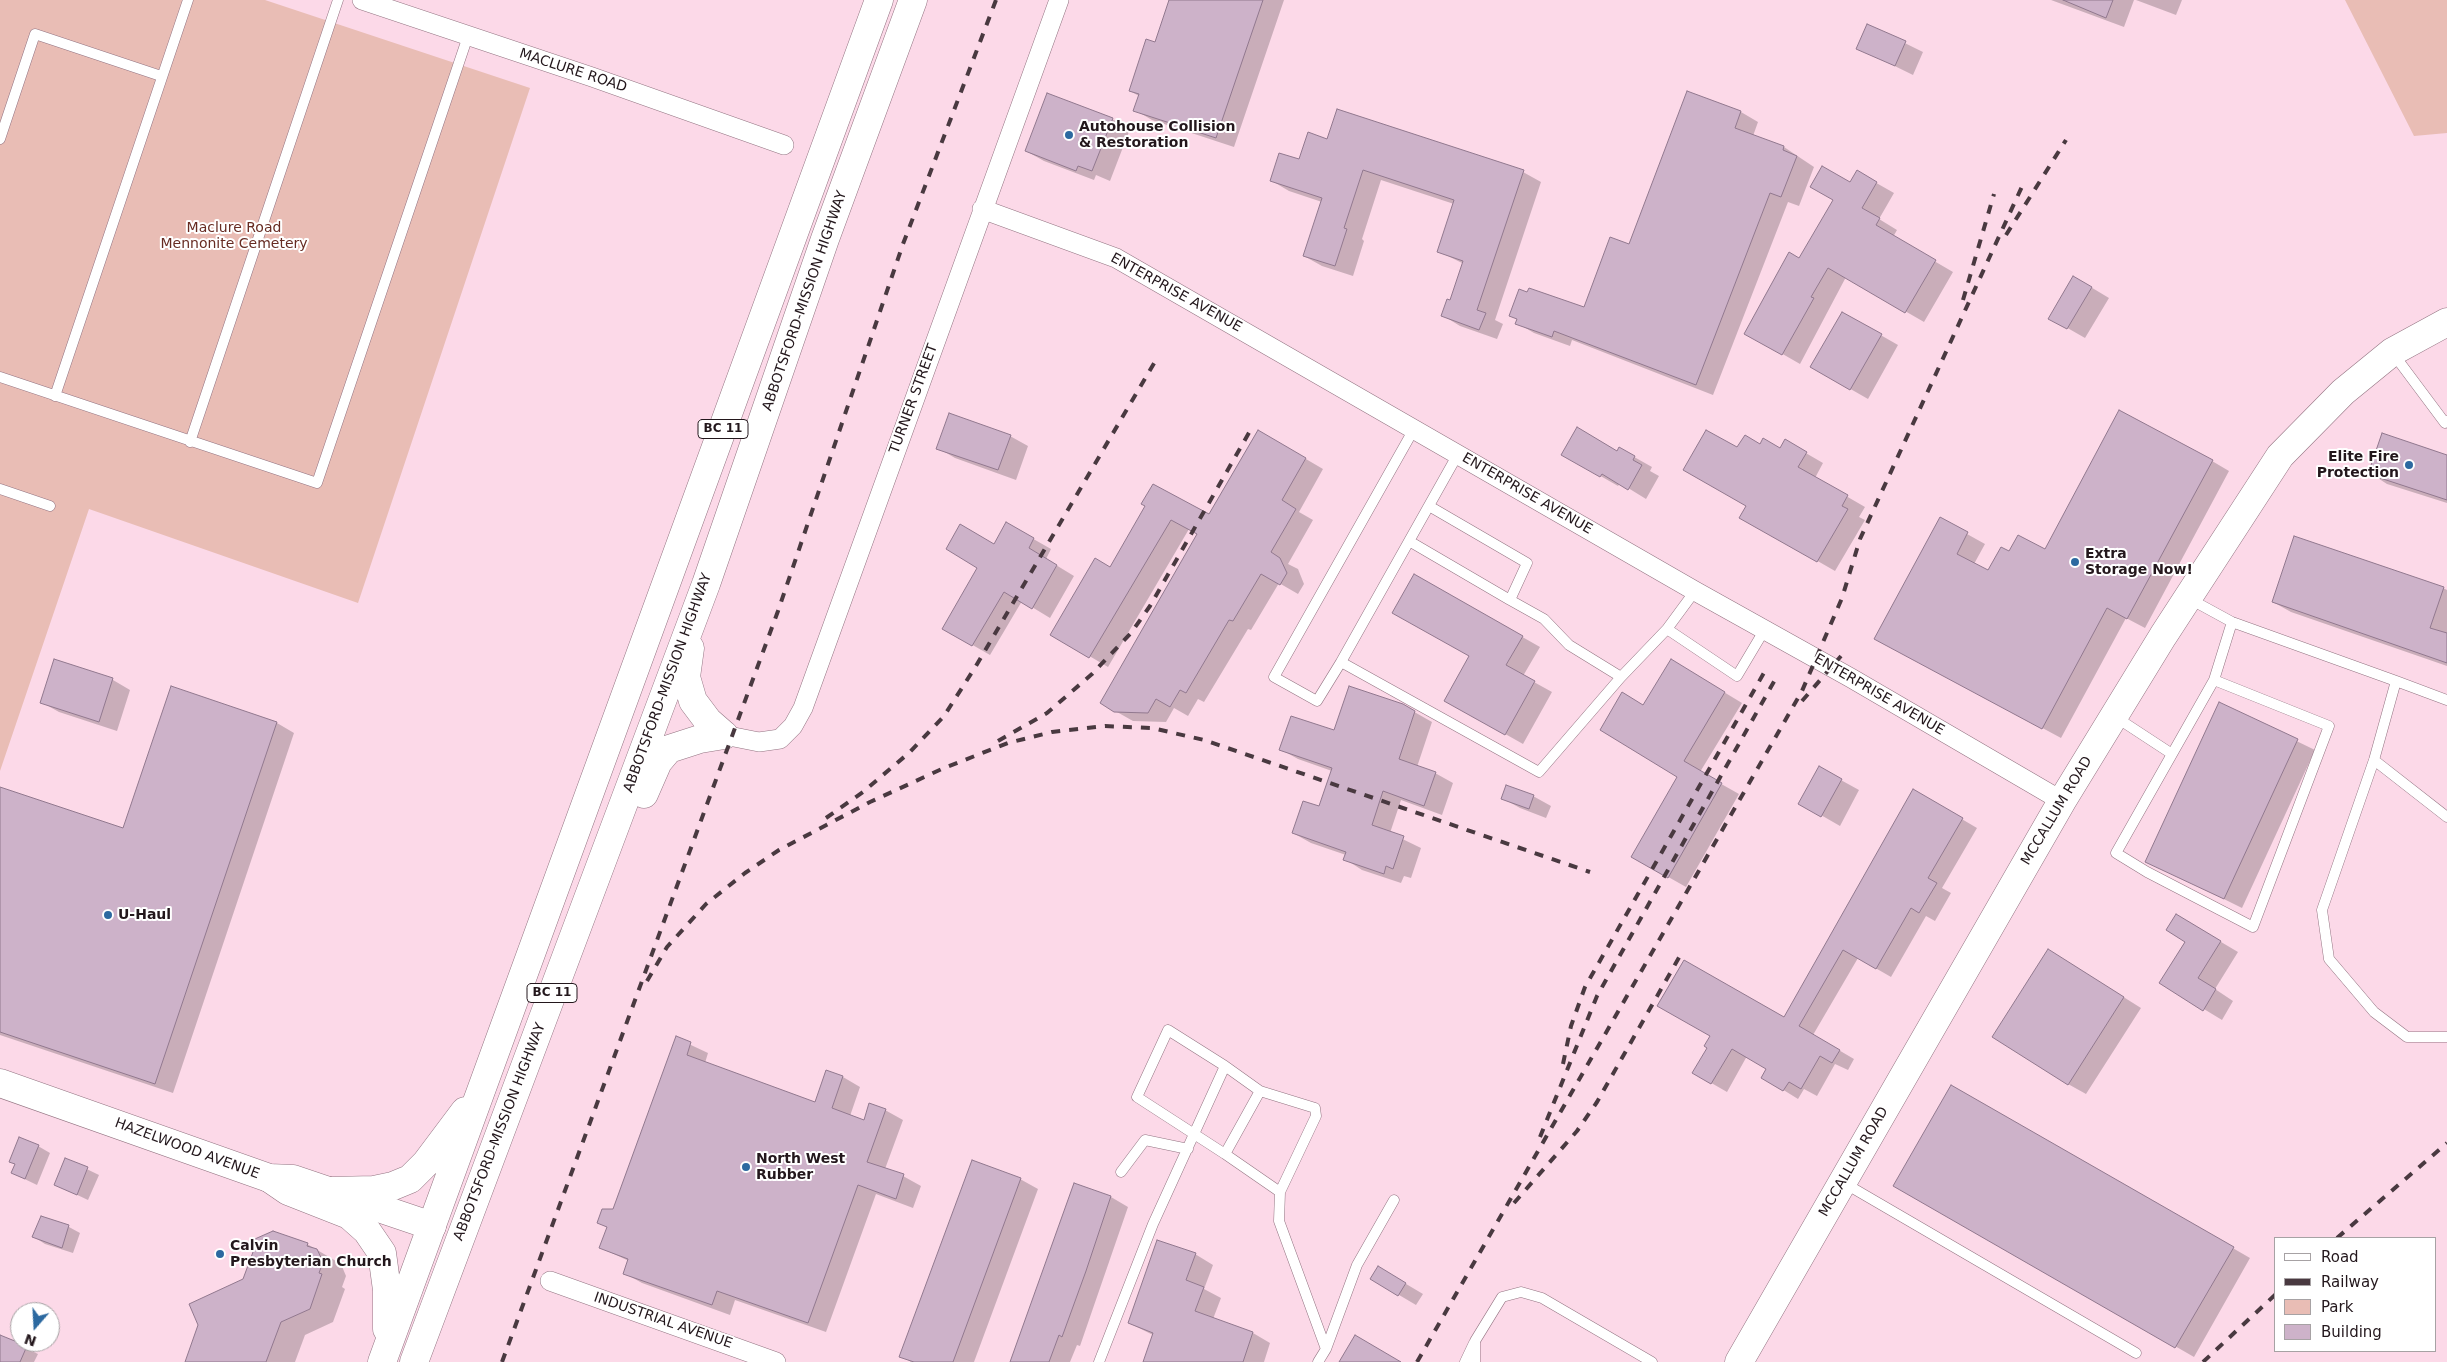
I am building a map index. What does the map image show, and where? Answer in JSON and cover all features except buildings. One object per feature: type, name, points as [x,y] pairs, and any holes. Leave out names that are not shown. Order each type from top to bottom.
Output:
[{"type":"main road","name":"BC 11","points":[[385,1354],[880,0]]},
{"type":"main road","name":"ABBOTSFORD-MISSION HIGHWAY","points":[[414,1362],[706,584],[825,239],[913,0]]},
{"type":"main road","name":"MCCALLUM ROAD","points":[[1739,1362],[2062,801],[2187,598],[2280,456],[2343,392],[2392,352],[2445,320]]},
{"type":"main road","points":[[706,584],[692,638],[686,677],[693,701],[708,721],[724,735]]},
{"type":"main road","points":[[509,1108],[534,1078],[556,1030],[646,788],[658,762],[669,749],[700,739],[724,735]]},
{"type":"main road","name":"HAZELWOOD AVENUE","points":[[0,1082],[269,1178],[293,1179],[432,1226]]},
{"type":"main road","points":[[331,1192],[374,1190],[393,1186],[410,1179],[426,1163],[482,1088]]},
{"type":"main road","points":[[269,1178],[288,1191],[349,1215],[367,1231],[382,1253],[386,1269],[385,1354]]},
{"type":"main road","points":[[432,1226],[437,1231],[446,1251],[446,1274]]},
{"type":"street","name":"MACLURE ROAD","points":[[362,0],[592,77],[784,145]]},
{"type":"street","name":"TURNER STREET","points":[[724,735],[760,742],[780,738],[793,726],[804,708],[982,209],[1059,0]]},
{"type":"street","name":"ENTERPRISE AVENUE","points":[[982,209],[1116,258],[2062,801]]},
{"type":"street","name":"INDUSTRIAL AVENUE","points":[[550,1281],[776,1362]]},
{"type":"lane","points":[[55,396],[188,0]]},
{"type":"lane","points":[[190,442],[338,0]]},
{"type":"lane","points":[[0,139],[35,34],[161,76]]},
{"type":"lane","points":[[0,377],[317,483],[468,36]]},
{"type":"lane","points":[[2392,352],[2445,423],[2447,421]]},
{"type":"lane","points":[[1414,429],[1274,677],[1317,701],[1342,662],[1458,454]]},
{"type":"lane","points":[[0,489],[50,506]]},
{"type":"lane","points":[[1428,506],[1527,563],[1510,600]]},
{"type":"lane","points":[[1409,541],[1544,619],[1569,645],[1622,677]]},
{"type":"lane","points":[[1342,662],[1539,772],[1622,677],[1667,629],[1695,591]]},
{"type":"lane","points":[[2187,598],[2232,622],[2447,700]]},
{"type":"lane","points":[[2214,680],[2329,726],[2253,927],[2147,872],[2116,853],[2214,680],[2232,622]]},
{"type":"lane","points":[[1667,629],[1737,676],[1765,629]]},
{"type":"lane","points":[[2396,681],[2374,760],[2322,910],[2329,959],[2374,1012],[2407,1037],[2447,1036]]},
{"type":"lane","points":[[2114,716],[2172,754]]},
{"type":"lane","points":[[2374,760],[2447,817]]},
{"type":"lane","points":[[1280,1192],[1195,1134],[1137,1098],[1168,1030],[1225,1066],[1260,1092],[1315,1108],[1316,1116],[1280,1192],[1279,1221],[1326,1349]]},
{"type":"lane","points":[[1100,1362],[1153,1224],[1225,1066]]},
{"type":"lane","points":[[1225,1154],[1260,1092]]},
{"type":"lane","points":[[1121,1172],[1145,1140],[1188,1149]]},
{"type":"lane","points":[[1843,1182],[2136,1353]]},
{"type":"lane","points":[[1318,1362],[1326,1349],[1357,1265],[1394,1200]]},
{"type":"lane","points":[[1465,1362],[1475,1341],[1502,1297],[1521,1292],[1542,1298],[1652,1362]]},
{"type":"lane","points":[[1475,1341],[1475,1362]]},
{"type":"green space","name":"Maclure Road Mennonite Cemetery","points":[[0,0],[265,0],[530,88],[358,603],[89,509],[0,771]]},
{"type":"green space","points":[[2345,0],[2447,0],[2447,133],[2414,136]]},
{"type":"railway","points":[[502,1362],[778,611],[903,244],[996,0]]},
{"type":"railway","points":[[2006,235],[2066,140]]},
{"type":"railway","points":[[1417,1362],[1802,691],[1842,598],[1860,539],[2025,180]]},
{"type":"railway","points":[[1963,300],[1994,194]]},
{"type":"railway","points":[[826,818],[863,792],[910,752],[944,716],[976,666],[1156,360]]},
{"type":"railway","points":[[998,741],[1047,713],[1092,674],[1131,633],[1150,606],[1250,431]]},
{"type":"railway","points":[[1802,701],[1841,656]]},
{"type":"railway","points":[[1563,1064],[1571,1026],[1585,987],[1765,671]]},
{"type":"railway","points":[[1540,1137],[1597,996],[1776,678]]},
{"type":"railway","points":[[647,981],[667,947],[706,904],[745,873],[779,850],[870,802],[944,768],[1008,743],[1052,732],[1105,726],[1152,728],[1204,740],[1590,872]]},
{"type":"railway","points":[[1514,1203],[1577,1131],[1597,1102],[1681,954]]},
{"type":"railway","points":[[2338,1237],[2447,1143]]},
{"type":"railway","points":[[2203,1362],[2274,1296]]},
{"type":"place","name":"Autohouse Collision & Restoration","points":[[1069,135]]},
{"type":"place","name":"Elite Fire Protection","points":[[2409,465]]},
{"type":"place","name":"Extra Storage Now!","points":[[2075,562]]},
{"type":"place","name":"U-Haul","points":[[108,915]]},
{"type":"place","name":"North West Rubber","points":[[746,1167]]},
{"type":"place","name":"Calvin Presbyterian Church","points":[[220,1254]]}]
